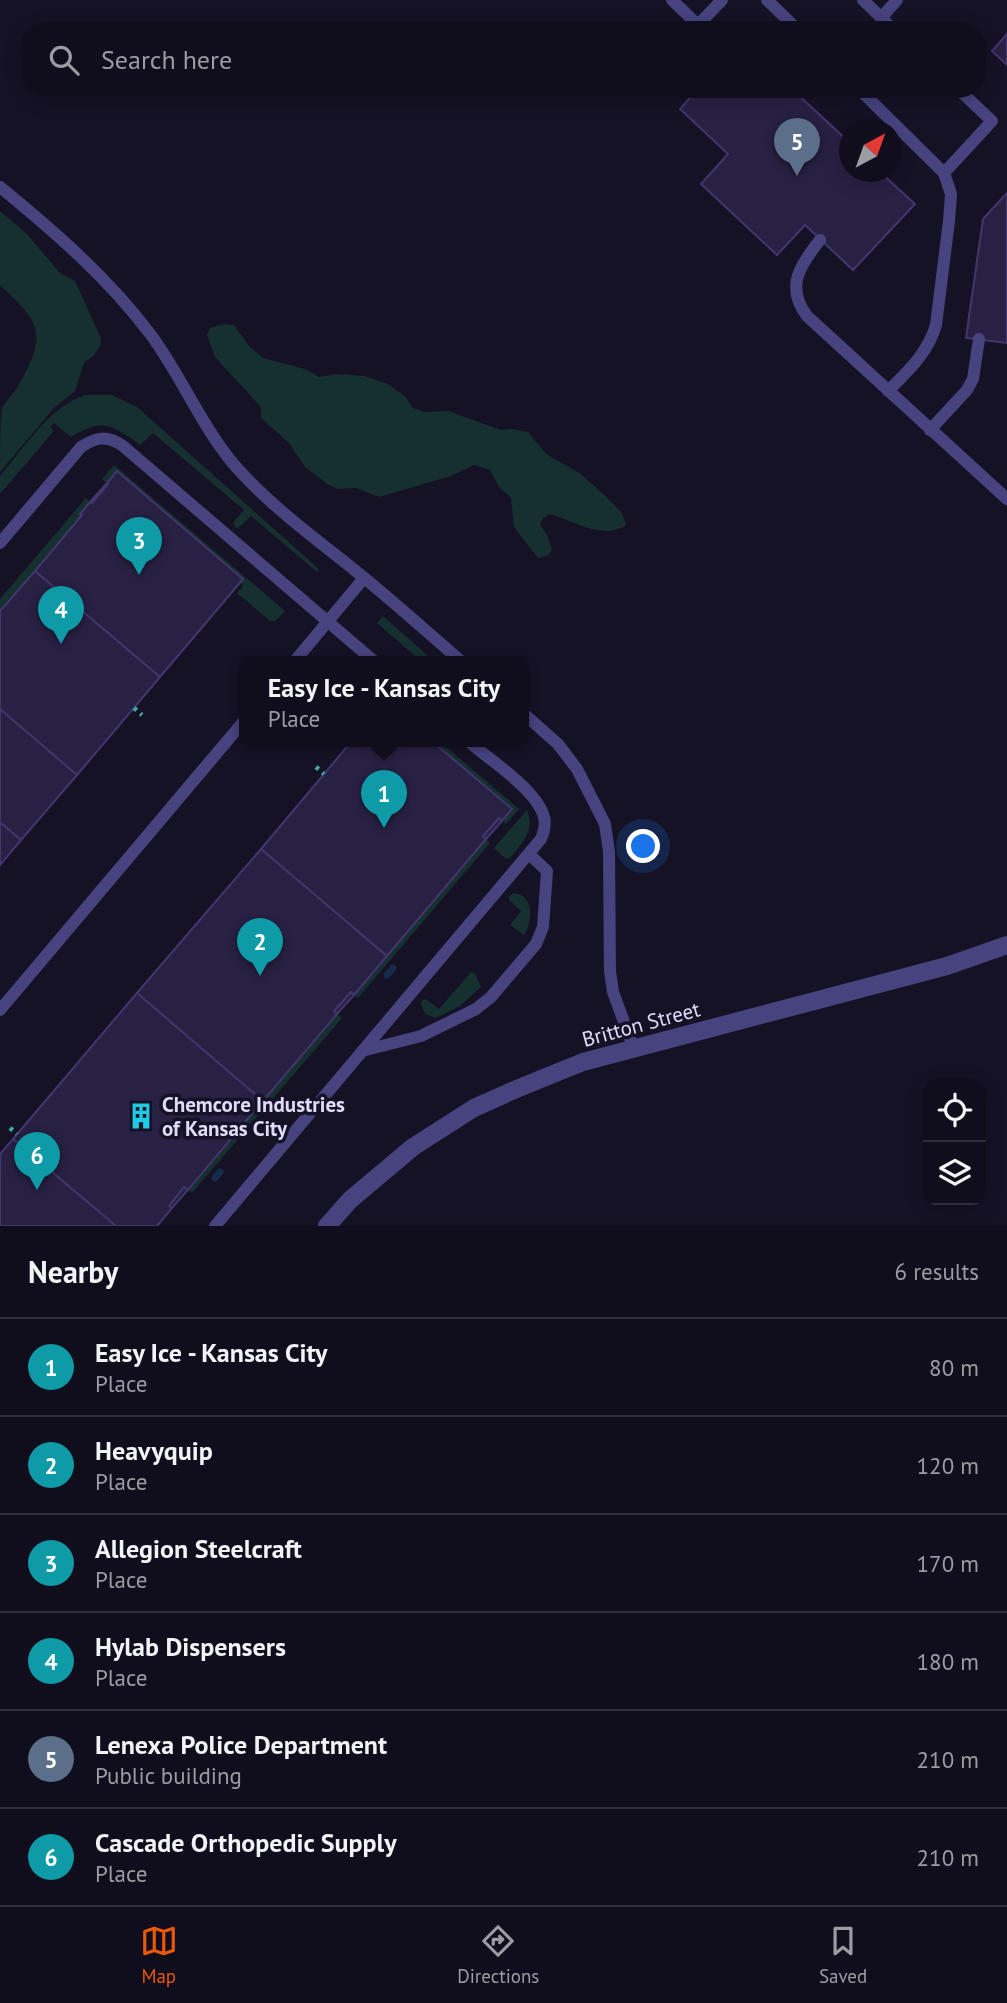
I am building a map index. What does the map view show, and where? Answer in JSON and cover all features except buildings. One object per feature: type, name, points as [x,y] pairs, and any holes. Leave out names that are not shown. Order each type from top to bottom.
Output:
[{"type":"street","name":"Britton Street","points":[[327,1226],[350,1200],[391,1163],[436,1131],[474,1108],[583,1062],[947,966],[1007,945]]},
{"type":"lane","points":[[672,0],[694,21]]},
{"type":"lane","points":[[702,21],[722,0]]},
{"type":"lane","points":[[767,0],[789,21]]},
{"type":"lane","points":[[863,0],[884,21]]},
{"type":"lane","points":[[881,18],[897,0]]},
{"type":"lane","points":[[868,98],[944,173],[951,194],[950,221],[932,340],[924,353],[888,391]]},
{"type":"lane","points":[[944,173],[992,121],[968,98]]},
{"type":"lane","points":[[0,187],[52,229],[123,300],[152,336],[235,466],[267,500],[455,656]]},
{"type":"lane","points":[[820,240],[803,261],[795,294],[807,316],[1007,499]]},
{"type":"lane","points":[[930,430],[967,390],[973,379],[979,339]]},
{"type":"lane","points":[[0,543],[81,447],[97,438],[106,438],[123,446],[368,656]]},
{"type":"lane","points":[[299,656],[364,578]]},
{"type":"lane","points":[[529,718],[558,744],[577,769],[605,824],[609,852],[610,971],[613,992],[634,1049]]},
{"type":"lane","points":[[0,1010],[239,727]]},
{"type":"lane","points":[[215,1226],[541,839],[545,828],[539,808],[530,795],[475,747]]},
{"type":"lane","points":[[362,1051],[421,1036],[476,1009],[491,996],[536,944],[543,927],[547,870],[529,854]]},
{"type":"path","points":[[134,708],[142,715]]},
{"type":"path","points":[[316,767],[324,774]]},
{"type":"path","points":[[9,1128],[17,1134]]},
{"type":"green space","points":[[0,211],[27,234],[59,272],[75,281],[101,338],[100,346],[94,355],[84,363],[75,391],[53,409],[0,472],[2,408],[28,368],[34,354],[36,330],[24,310],[0,285]]},
{"type":"green space","points":[[224,324],[234,325],[249,346],[263,358],[305,369],[319,377],[337,374],[364,376],[388,384],[405,396],[413,408],[424,412],[448,411],[501,430],[528,432],[546,454],[581,474],[604,495],[622,513],[626,525],[608,531],[599,530],[550,514],[543,518],[540,525],[552,549],[549,555],[538,558],[514,527],[511,498],[499,487],[490,470],[474,465],[451,476],[379,497],[356,488],[338,489],[327,484],[305,467],[289,443],[261,418],[261,407],[215,357],[207,335],[210,328]]},
{"type":"green space","points":[[85,395],[112,395],[137,407],[319,569],[317,572],[251,516],[237,529],[233,523],[244,510],[153,433],[140,445],[107,426],[91,427],[71,437],[54,423],[50,427],[54,431],[0,494],[0,476],[28,441],[60,408]]},
{"type":"green space","points":[[114,465],[285,611],[275,621],[270,621],[237,593],[243,586],[240,583],[243,579],[117,472],[107,483],[102,479]]},
{"type":"green space","points":[[86,498],[90,502],[82,515],[0,611],[0,599]]},
{"type":"green space","points":[[383,616],[428,656],[415,656],[377,623]]},
{"type":"green space","points":[[437,747],[446,747],[519,809],[506,824]]},
{"type":"green space","points":[[527,810],[529,830],[519,847],[506,859],[494,848]]},
{"type":"green space","points":[[486,839],[490,843],[358,998],[354,995]]},
{"type":"green space","points":[[513,893],[525,898],[529,903],[529,923],[524,935],[510,925],[521,911],[509,900]]},
{"type":"green space","points":[[471,972],[475,974],[481,987],[460,1006],[436,1018],[425,1014],[422,1000],[426,999],[439,1009]]},
{"type":"green space","points":[[337,1014],[342,1018],[192,1193],[188,1190]]},
{"type":"waterway","points":[[387,975],[393,968]]},
{"type":"waterway","points":[[215,1178],[220,1172]]},
{"type":"place","name":"Lenexa Police Department","points":[[797,176]]},
{"type":"place","name":"Allegion Steelcraft","points":[[139,575]]},
{"type":"place","name":"Hylab Dispensers","points":[[61,644]]},
{"type":"place","name":"Easy Ice - Kansas City","points":[[384,828]]},
{"type":"place","name":"Heavyquip","points":[[260,976]]},
{"type":"place","name":"Chemcore Industries of Kansas City","points":[[141,1116]]},
{"type":"place","name":"Cascade Orthopedic Supply","points":[[37,1190]]}]
